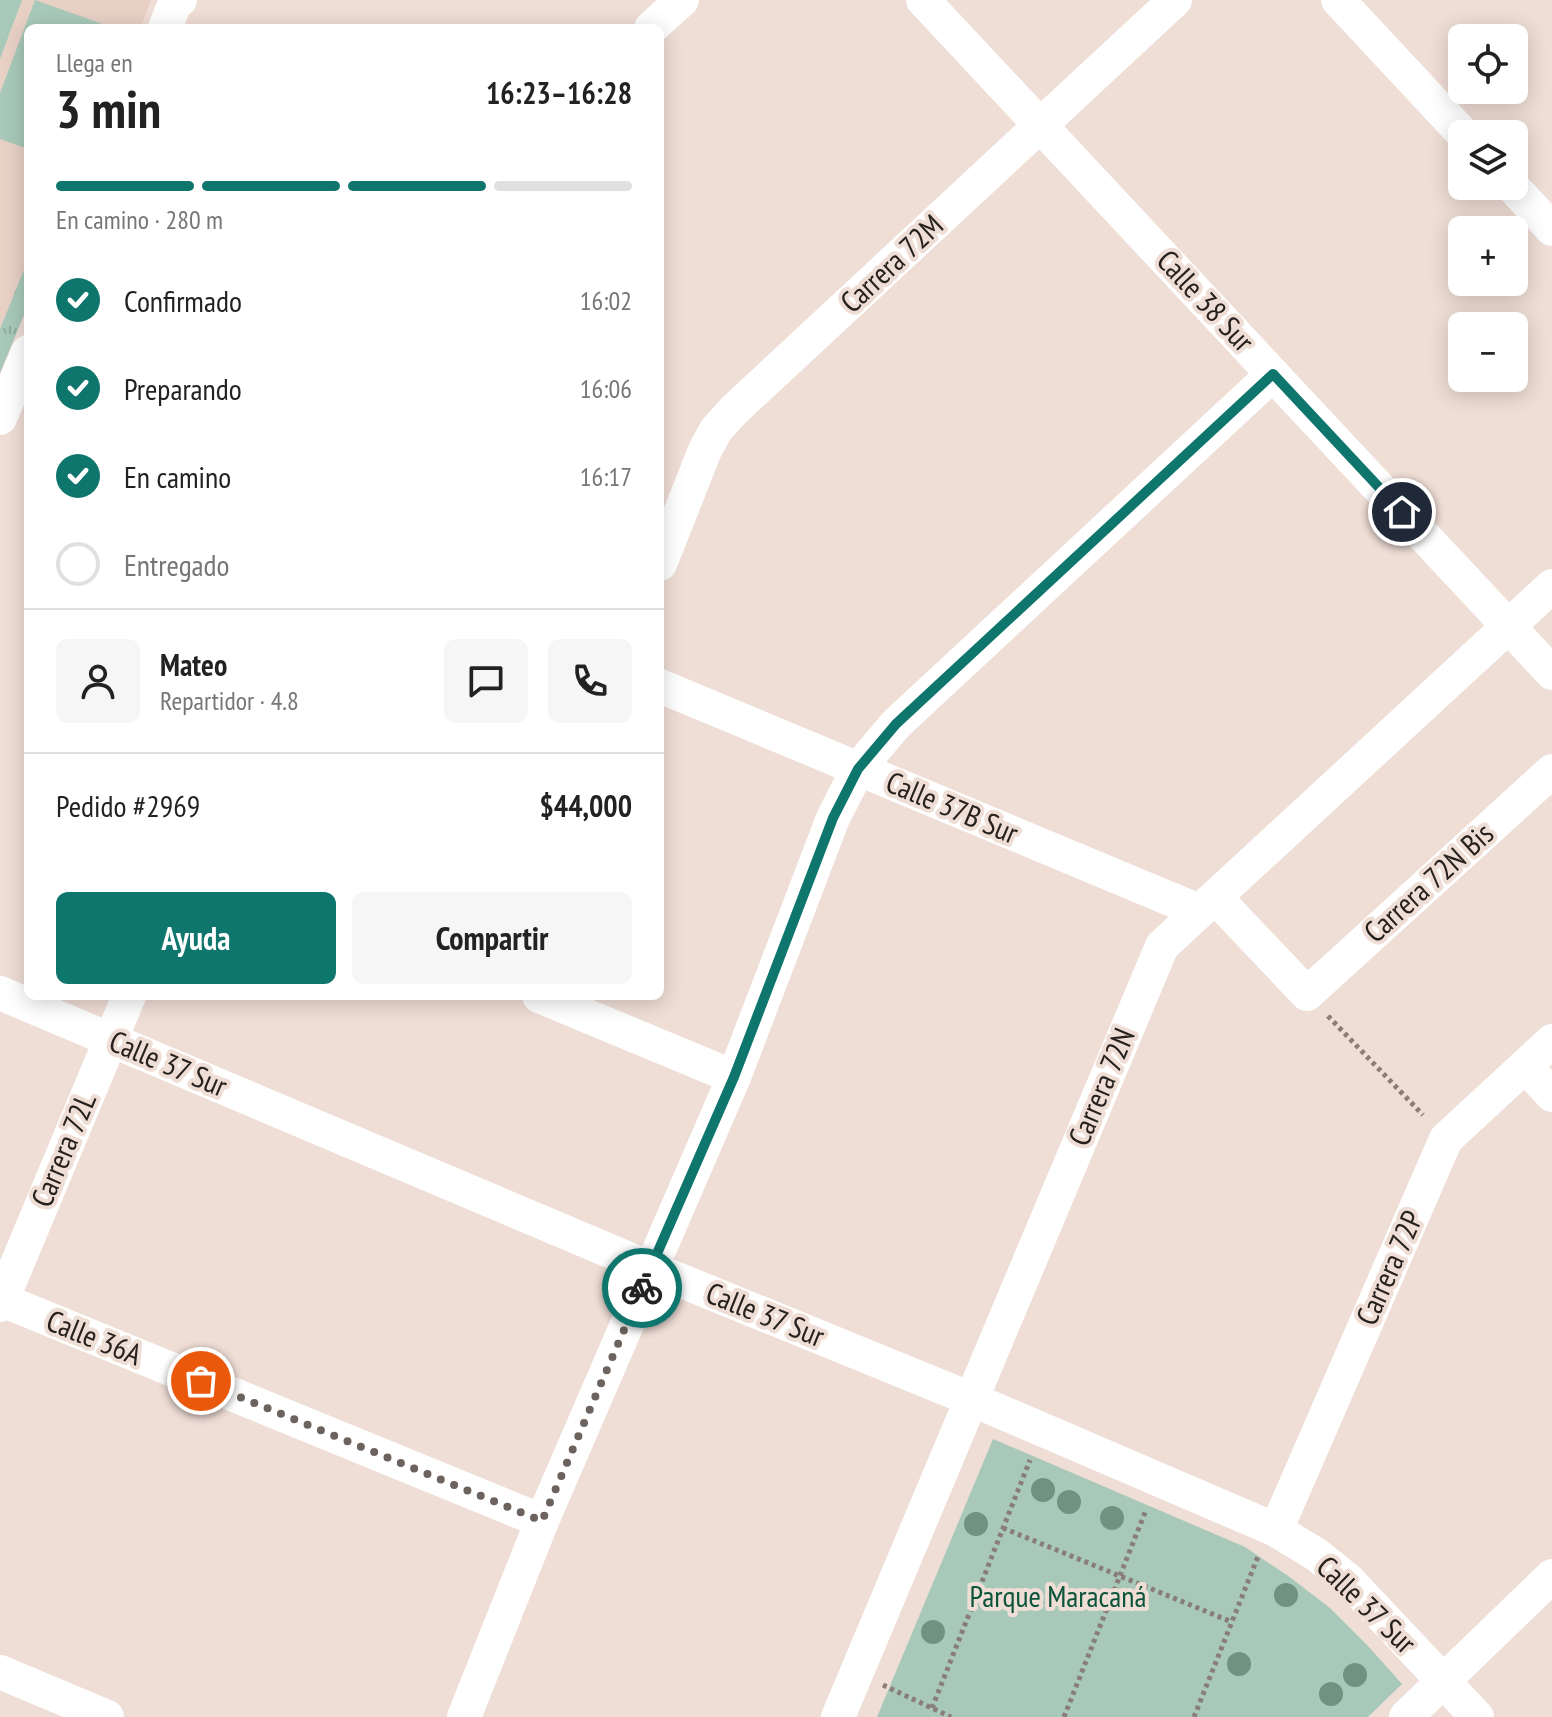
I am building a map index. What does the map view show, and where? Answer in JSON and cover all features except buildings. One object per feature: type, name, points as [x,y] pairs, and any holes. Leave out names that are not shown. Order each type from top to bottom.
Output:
[{"type":"street","points":[[167,24],[174,5],[180,0]]},
{"type":"street","points":[[655,24],[682,0]]},
{"type":"street","name":"Calle 38 Sur","points":[[923,0],[1552,673]]},
{"type":"street","name":"Carrera 72M","points":[[664,554],[705,450],[716,430],[734,410],[1175,0]]},
{"type":"street","points":[[1338,0],[1450,120]]},
{"type":"street","points":[[1525,200],[1552,229]]},
{"type":"street","points":[[8,416],[24,365]]},
{"type":"street","points":[[464,1717],[542,1521],[734,1077],[833,818],[858,769],[896,724],[1273,374]]},
{"type":"street","name":"Carrera 72N","points":[[838,1717],[1162,946],[1552,586]]},
{"type":"street","name":"Calle 37B Sur","points":[[664,688],[858,769],[1207,904],[1307,994]]},
{"type":"street","name":"Carrera 72N Bis","points":[[1307,994],[1552,771]]},
{"type":"street","name":"Calle 37 Sur","points":[[0,993],[650,1268],[971,1399],[1269,1538],[1317,1555],[1348,1580],[1477,1717]]},
{"type":"street","name":"Carrera 72L","points":[[1,1302],[127,1000]]},
{"type":"street","points":[[549,1000],[734,1077]]},
{"type":"street","name":"Carrera 72P","points":[[1269,1538],[1446,1139],[1552,1041]]},
{"type":"street","points":[[1525,1066],[1552,1095]]},
{"type":"street","name":"Calle 36A","points":[[1,1302],[542,1521]]},
{"type":"street","points":[[1406,1717],[1552,1576]]},
{"type":"street","points":[[0,1672],[107,1717]]},
{"type":"path","points":[[1307,994],[1446,1139]]},
{"type":"path","points":[[932,1708],[1035,1450]]},
{"type":"path","points":[[1064,1717],[1151,1498]]},
{"type":"path","points":[[1003,1528],[1232,1622]]},
{"type":"path","points":[[1194,1717],[1269,1538]]},
{"type":"path","points":[[882,1685],[951,1717]]},
{"type":"shaded area","points":[[0,0],[151,0],[142,24],[24,24],[24,315],[0,373]]},
{"type":"green space","points":[[0,0],[22,0],[0,59]]},
{"type":"green space","points":[[35,0],[103,24],[26,24]]},
{"type":"green space","points":[[24,29],[24,148],[0,139],[0,93]]},
{"type":"green space","points":[[24,270],[24,315],[0,373],[0,329]]},
{"type":"green space","name":"Parque Maracaná","points":[[993,1439],[1245,1547],[1330,1608],[1402,1684],[1368,1717],[877,1717]]},
{"type":"way so far","points":[[201,1381],[542,1521],[642,1288]]},
{"type":"route","points":[[642,1288],[734,1077],[833,818],[858,769],[896,724],[1273,374],[1402,512]]}]
